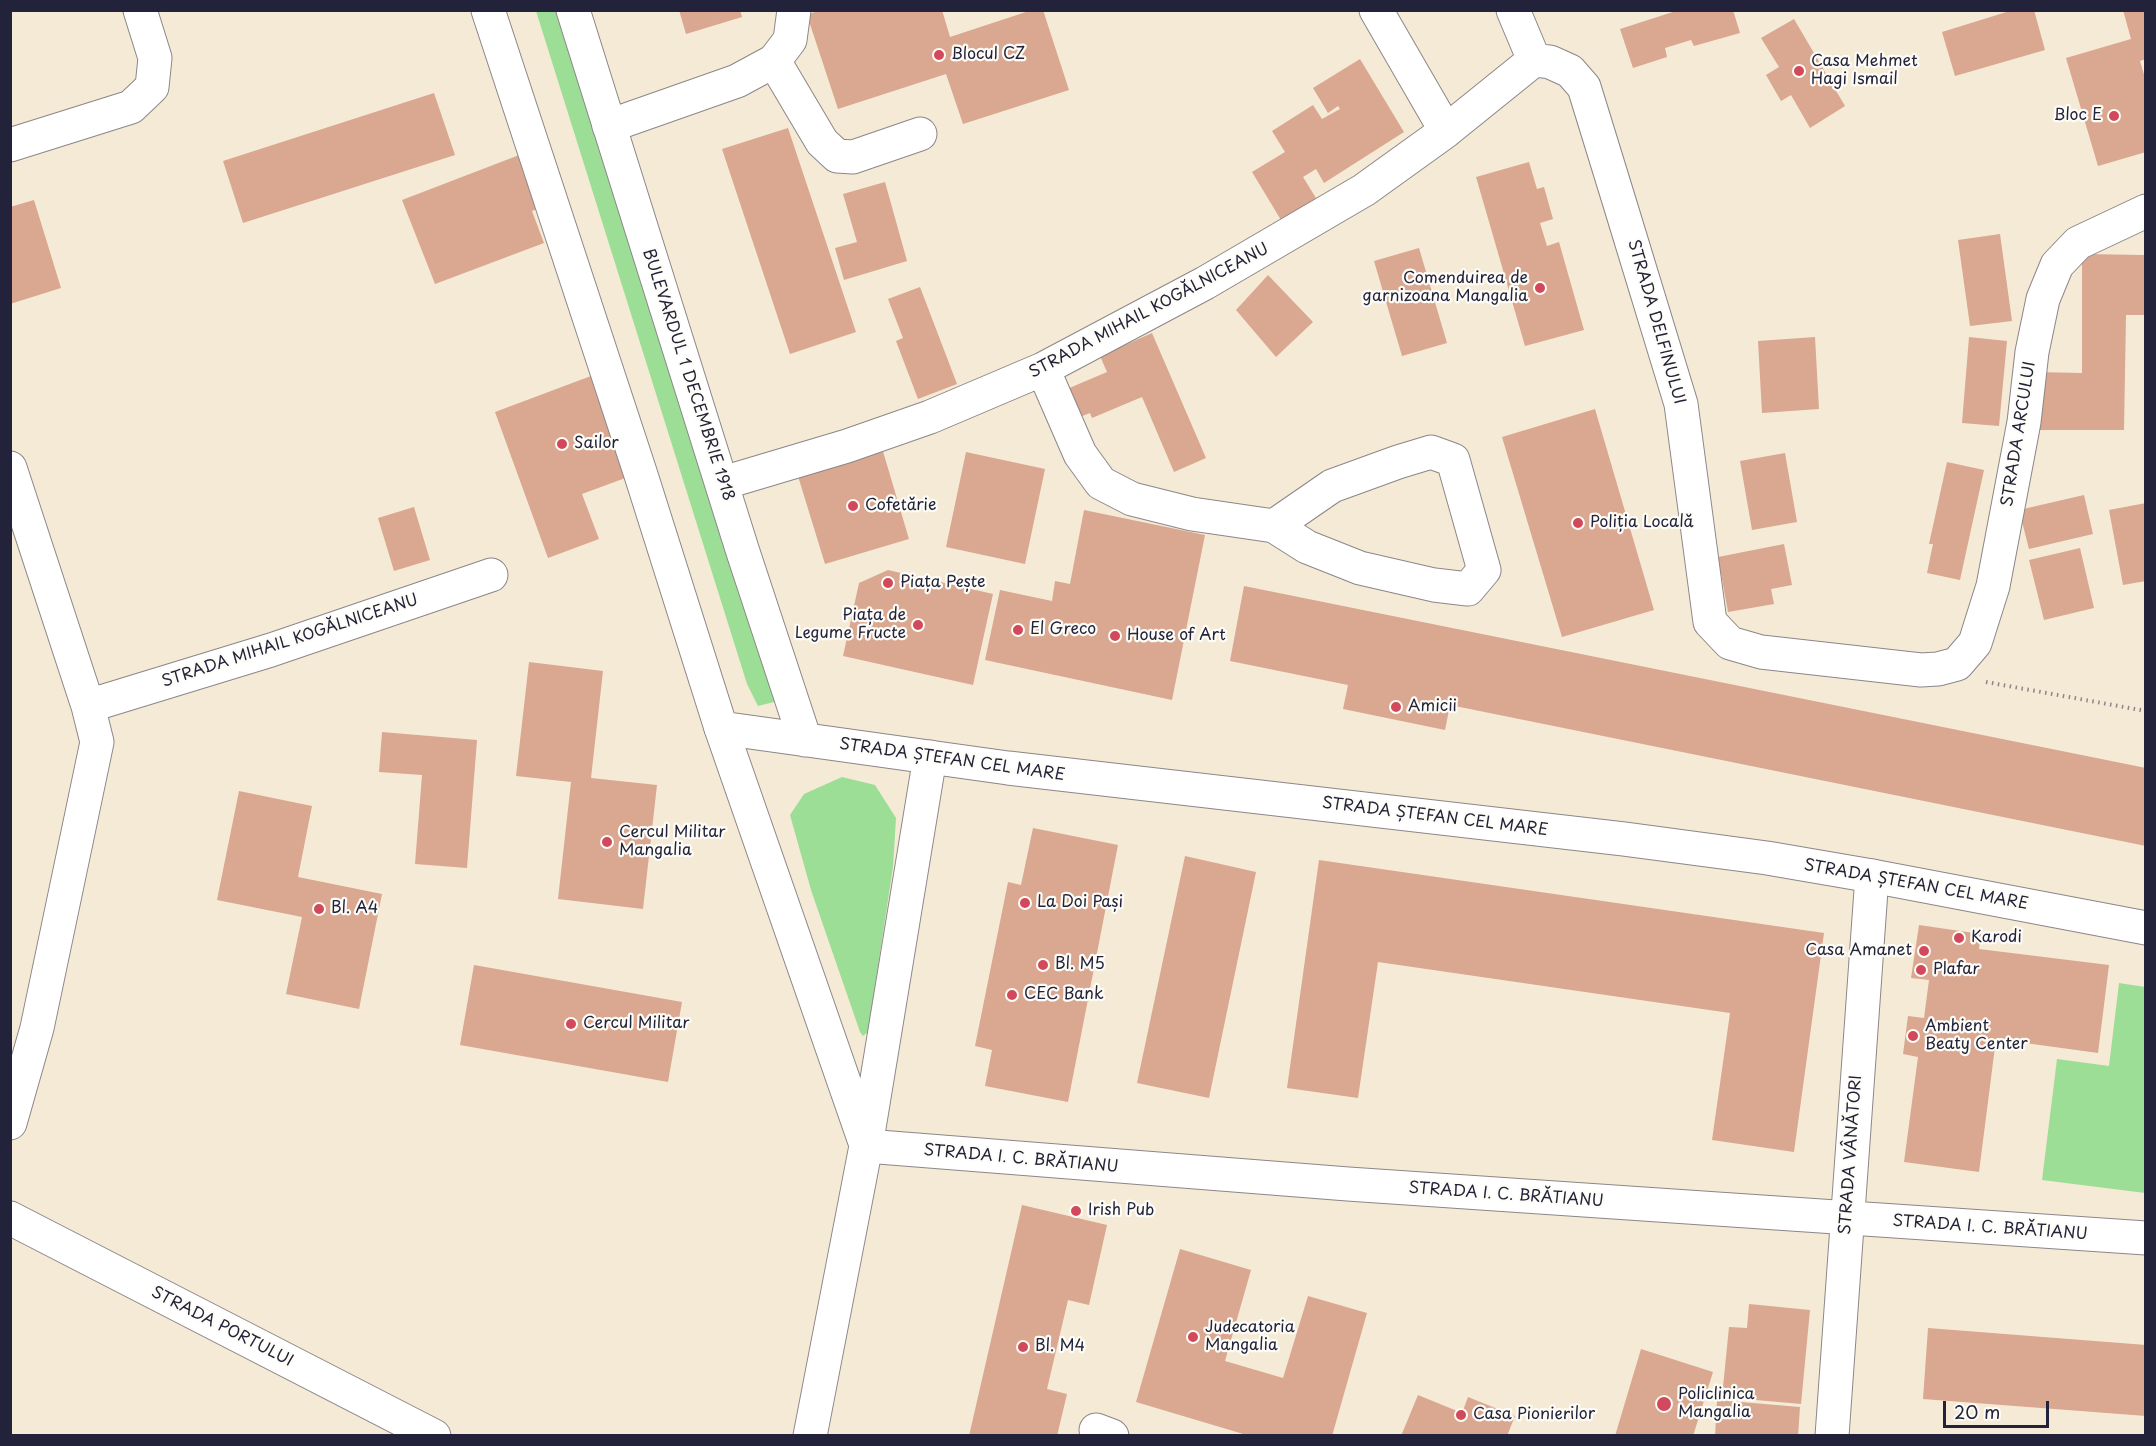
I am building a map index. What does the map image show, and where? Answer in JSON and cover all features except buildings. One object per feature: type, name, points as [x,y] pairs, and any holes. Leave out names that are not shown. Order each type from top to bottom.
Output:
[{"type":"street","points":[[10,145],[131,108],[152,87],[155,58],[140,10]]},
{"type":"street","points":[[488,10],[720,728],[866,1146]]},
{"type":"street","name":"BULEVARDUL 1 DECEMBRIE 1918","points":[[573,10],[805,740]]},
{"type":"street","points":[[609,126],[737,81],[774,61],[790,40],[794,10]]},
{"type":"street","points":[[1376,10],[1446,131]]},
{"type":"street","points":[[1513,10],[1534,60]]},
{"type":"street","name":"STRADA MIHAIL KOGĂLNICEANU","points":[[723,483],[889,432],[1043,369],[1266,249],[1364,190],[1446,131],[1534,60]]},
{"type":"street","name":"STRADA DELFINULUI","points":[[1534,60],[1550,62],[1570,71],[1584,87],[1681,404],[1710,622]]},
{"type":"street","points":[[774,61],[822,142],[837,156],[853,157],[920,134]]},
{"type":"street","name":"STRADA ARCULUI","points":[[1710,622],[1730,643],[1761,652],[1921,670],[1938,669],[1957,664],[1975,643],[1993,586],[2024,422],[2032,352],[2043,299],[2057,265],[2078,243],[2145,211]]},
{"type":"street","points":[[1043,369],[1080,454],[1101,483],[1132,500],[1192,514],[1274,526],[1307,547],[1360,568],[1434,585],[1468,589],[1484,570],[1453,460],[1431,452],[1332,486],[1274,526]]},
{"type":"street","points":[[10,468],[88,706],[97,742],[37,1028],[10,1123]]},
{"type":"street","name":"STRADA MIHAIL KOGĂLNICEANU","points":[[88,706],[271,650],[491,575]]},
{"type":"street","name":"STRADA ȘTEFAN CEL MARE","points":[[720,728],[1008,768],[1624,838],[1767,858],[2145,928]]},
{"type":"street","points":[[810,1436],[866,1146],[930,757]]},
{"type":"street","name":"STRADA VÂNĂTORI","points":[[1832,1436],[1872,876]]},
{"type":"street","name":"STRADA I. C. BRĂTIANU","points":[[866,1146],[1337,1183],[2145,1238]]},
{"type":"street","name":"STRADA PORTULUI","points":[[10,1218],[434,1436]]},
{"type":"path","points":[[1977,680],[2145,711]]},
{"type":"green space","points":[[536,11],[566,11],[782,700],[758,706],[747,684]]},
{"type":"green space","points":[[842,777],[875,785],[896,818],[893,867],[868,1032],[863,1036],[811,890],[790,815],[804,794]]},
{"type":"green space","points":[[2119,983],[2145,987],[2145,1193],[2042,1180],[2057,1059],[2109,1066]]},
{"type":"place","name":"Blocul CZ","points":[[939,55]]},
{"type":"place","name":"Casa Mehmet Hagi Ismail","points":[[1799,71]]},
{"type":"place","name":"Bloc E","points":[[2114,116]]},
{"type":"place","name":"Comenduirea de garnizoana Mangalia","points":[[1540,288]]},
{"type":"place","name":"Sailor","points":[[562,444]]},
{"type":"place","name":"Cofetărie","points":[[853,506]]},
{"type":"place","name":"Poliția Locală","points":[[1578,523]]},
{"type":"place","name":"Piața Pește","points":[[888,583]]},
{"type":"place","name":"Piața de Legume Fructe","points":[[918,625]]},
{"type":"place","name":"El Greco","points":[[1018,630]]},
{"type":"place","name":"House of Art","points":[[1115,636]]},
{"type":"place","name":"Amicii","points":[[1396,707]]},
{"type":"place","name":"Cercul Militar Mangalia","points":[[607,842]]},
{"type":"place","name":"La Doi Pași","points":[[1025,903]]},
{"type":"place","name":"Bl. A4","points":[[319,909]]},
{"type":"place","name":"Karodi","points":[[1959,938]]},
{"type":"place","name":"Casa Amanet","points":[[1924,951]]},
{"type":"place","name":"Bl. M5","points":[[1043,965]]},
{"type":"place","name":"Plafar","points":[[1921,970]]},
{"type":"place","name":"CEC Bank","points":[[1012,995]]},
{"type":"place","name":"Cercul Militar","points":[[571,1024]]},
{"type":"place","name":"Ambient Beaty Center","points":[[1913,1036]]},
{"type":"place","name":"Irish Pub","points":[[1076,1211]]},
{"type":"place","name":"Judecatoria Mangalia","points":[[1193,1337]]},
{"type":"place","name":"Bl. M4","points":[[1023,1347]]},
{"type":"place","name":"Policlinica Mangalia","points":[[1664,1404]]},
{"type":"place","name":"Casa Pionierilor","points":[[1461,1415]]}]
